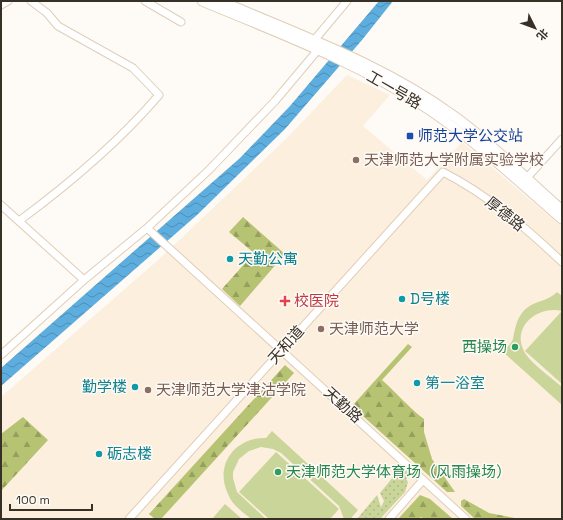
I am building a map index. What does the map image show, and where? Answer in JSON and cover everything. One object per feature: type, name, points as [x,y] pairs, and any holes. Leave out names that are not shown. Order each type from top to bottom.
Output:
[{"type":"main road","name":"工一号路","points":[[202,1],[313,46],[331,51],[356,63],[442,119],[562,210]]},
{"type":"main road","name":"工一号路","points":[[223,1],[313,46]]},
{"type":"main road","name":"工一号路","points":[[524,181],[562,219]]},
{"type":"street","points":[[1,5],[8,1]]},
{"type":"street","points":[[19,221],[93,162],[141,116],[159,95],[133,68],[58,26],[46,13],[31,1]]},
{"type":"street","points":[[145,1],[181,22]]},
{"type":"street","points":[[1,355],[84,280],[149,230],[209,170],[275,101],[313,46],[347,1]]},
{"type":"street","points":[[524,181],[562,139]]},
{"type":"street","name":"厚德路","points":[[443,172],[493,203],[562,262]]},
{"type":"street","name":"天和道","points":[[129,519],[443,172]]},
{"type":"street","points":[[1,205],[84,280]]},
{"type":"street","name":"天勤路","points":[[149,230],[466,519]]},
{"type":"street","points":[[389,519],[424,480]]},
{"type":"shaded area","name":"天津师范大学","points":[[347,75],[390,95],[363,126],[427,180],[462,142],[562,227],[562,519],[1,519],[1,397],[157,261],[285,140]]},
{"type":"green space","points":[[243,217],[285,254],[240,306],[222,289],[254,253],[229,232]]},
{"type":"green space","name":"西操场","points":[[557,292],[562,296],[562,311],[553,310],[544,312],[535,315],[528,320],[521,335],[521,344],[525,353],[532,362],[562,387],[562,405],[503,352],[512,341],[517,322],[522,313],[530,306],[553,296]]},
{"type":"green space","name":"西操场","points":[[562,312],[562,384],[525,351]]},
{"type":"green space","points":[[408,344],[412,347],[382,380],[424,419],[424,432],[432,459],[455,492],[447,492],[354,408],[353,405]]},
{"type":"green space","points":[[285,365],[294,373],[161,519],[155,519],[149,514]]},
{"type":"green space","points":[[23,417],[48,440],[1,491],[1,434]]},
{"type":"green space","name":"天津师范大学体育场（风雨操场）","points":[[272,431],[358,510],[352,517],[353,519],[344,519],[339,506],[281,453],[273,449],[261,447],[249,451],[239,459],[233,472],[233,478],[237,492],[266,519],[251,519],[235,505],[228,494],[224,483],[226,463],[230,455],[245,442],[266,438]]},
{"type":"green space","name":"天津师范大学体育场（风雨操场）","points":[[276,452],[339,509],[330,519],[269,519],[239,492]]},
{"type":"green space","points":[[405,469],[410,475],[406,479],[408,482],[405,492],[380,519],[357,519],[377,495],[381,507],[384,501],[380,493],[398,471],[401,474]]},
{"type":"green space","points":[[420,495],[430,499],[453,519],[424,519],[421,517],[419,519],[398,519]]},
{"type":"green space","points":[[464,499],[489,513],[520,519],[475,519],[461,506],[461,501]]},
{"type":"green space","points":[[225,504],[242,519],[212,519]]},
{"type":"water","points":[[379,1],[393,1],[362,40],[285,129],[197,215],[1,386],[1,368],[240,158],[290,106]]},
{"type":"place","name":"师范大学公交站","points":[[410,136]]},
{"type":"place","name":"天津师范大学附属实验学校","points":[[356,160]]},
{"type":"place","name":"天勤公寓","points":[[230,259]]},
{"type":"place","name":"D号楼","points":[[402,299]]},
{"type":"place","name":"校医院","points":[[285,301]]},
{"type":"place","name":"天津师范大学","points":[[321,329]]},
{"type":"place","name":"西操场","points":[[515,347]]},
{"type":"place","name":"第一浴室","points":[[417,383]]},
{"type":"place","name":"勤学楼","points":[[135,387]]},
{"type":"place","name":"天津师范大学津沽学院","points":[[148,390]]},
{"type":"place","name":"砺志楼","points":[[99,454]]},
{"type":"place","name":"天津师范大学体育场（风雨操场）","points":[[278,472]]}]
